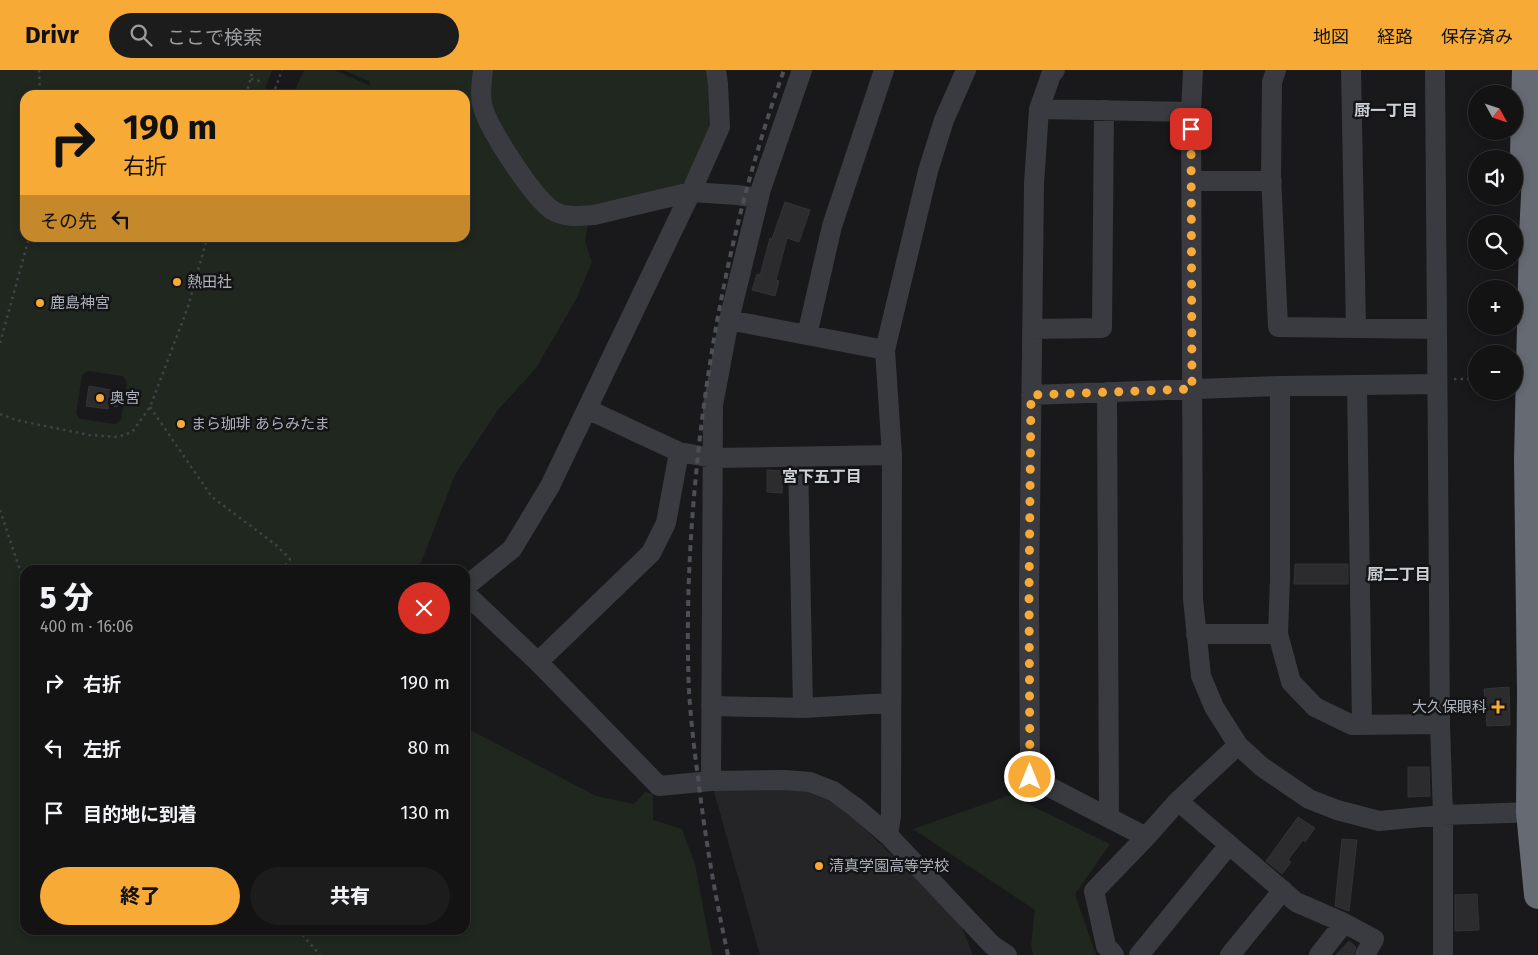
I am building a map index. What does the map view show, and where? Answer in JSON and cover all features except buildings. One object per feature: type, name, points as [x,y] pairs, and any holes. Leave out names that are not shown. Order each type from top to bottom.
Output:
[{"type":"highway","points":[[1526,70],[1521,267],[1528,460],[1531,690],[1538,895]]},
{"type":"highway","points":[[1528,460],[1538,133]]},
{"type":"street","points":[[483,70],[481,99],[483,110],[518,168],[538,196],[553,210],[564,215],[594,215],[690,192],[758,198]]},
{"type":"street","points":[[470,583],[512,549],[550,486],[587,409],[720,127],[716,70]]},
{"type":"street","points":[[712,781],[713,406],[729,320],[758,198],[802,70]]},
{"type":"street","points":[[807,335],[832,226],[884,70]]},
{"type":"street","points":[[1055,70],[1051,75],[1039,108],[1034,184],[1029,596],[1030,777],[1146,837]]},
{"type":"street","points":[[1193,70],[1191,112],[1193,599],[1201,676],[1214,707],[1238,745],[1262,767],[1309,799],[1337,810],[1379,821],[1443,815],[1534,812]]},
{"type":"street","points":[[1276,70],[1272,82],[1272,181],[1278,327],[1437,329]]},
{"type":"street","points":[[1351,70],[1356,328]]},
{"type":"street","points":[[1435,70],[1443,955]]},
{"type":"street","points":[[888,835],[891,816],[892,455],[885,350],[928,171],[962,71]]},
{"type":"street","points":[[1039,108],[1191,112]]},
{"type":"street","points":[[1032,329],[1102,328],[1104,110]]},
{"type":"street","points":[[1191,181],[1272,181]]},
{"type":"street","points":[[729,320],[885,350]]},
{"type":"street","points":[[1031,395],[1437,381]]},
{"type":"street","points":[[1357,385],[1362,725]]},
{"type":"street","points":[[1280,386],[1280,578],[1278,634],[1291,682],[1315,707],[1352,725],[1440,724]]},
{"type":"street","points":[[1107,392],[1109,818]]},
{"type":"street","points":[[587,409],[679,452],[713,458],[892,455]]},
{"type":"street","points":[[538,662],[651,553],[666,523],[679,452]]},
{"type":"street","points":[[798,457],[804,708]]},
{"type":"street","points":[[470,598],[538,662],[659,786],[712,781],[785,780],[810,782],[833,791],[888,835],[998,952]]},
{"type":"street","points":[[1196,634],[1278,634]]},
{"type":"street","points":[[711,706],[804,708],[890,703]]},
{"type":"street","points":[[1114,955],[1106,946],[1094,891],[1178,801],[1238,745]]},
{"type":"street","points":[[1178,801],[1296,902],[1344,923],[1374,939],[1365,955]]},
{"type":"street","points":[[1139,955],[1229,845]]},
{"type":"street","points":[[1230,955],[1283,890]]},
{"type":"street","points":[[1319,955],[1344,923]]},
{"type":"path","points":[[39,70],[40,90]]},
{"type":"path","points":[[247,90],[253,70]]},
{"type":"path","points":[[275,90],[282,70]]},
{"type":"path","points":[[250,79],[263,82]]},
{"type":"path","points":[[0,343],[28,242]]},
{"type":"path","points":[[0,414],[54,429],[89,435],[118,437],[132,432],[150,407],[188,307],[206,242]]},
{"type":"path","points":[[1437,381],[1468,379]]},
{"type":"path","points":[[133,402],[138,403]]},
{"type":"path","points":[[150,407],[212,498],[276,545],[290,559],[286,565]]},
{"type":"path","points":[[0,510],[20,569]]},
{"type":"path","points":[[302,935],[320,955]]},
{"type":"shaded area","points":[[0,70],[272,70],[265,90],[20,90],[20,242],[470,242],[470,90],[295,90],[304,70],[334,70],[371,86],[369,81],[343,70],[709,70],[713,127],[686,184],[588,223],[585,242],[592,262],[577,298],[536,368],[498,410],[455,475],[419,565],[20,565],[20,935],[470,935],[470,730],[596,796],[634,804],[645,792],[653,794],[653,820],[682,829],[695,864],[712,955],[0,955]],"holes":[[[87,371],[122,376],[127,382],[121,420],[115,424],[80,419],[76,414],[82,375]]]},
{"type":"shaded area","name":"清真学園高等学校","points":[[777,777],[818,794],[848,813],[958,918],[973,955],[760,955],[711,781]]},
{"type":"shaded area","points":[[1010,795],[1110,844],[1075,894],[1096,955],[1033,955],[1031,945],[1035,910],[913,829]]},
{"type":"railway","points":[[728,955],[707,844],[695,756],[689,692],[688,637],[692,529],[702,423],[717,321],[727,270],[752,169],[784,70]]},
{"type":"place","name":"熱田社","points":[[177,282]]},
{"type":"place","name":"鹿島神宮","points":[[40,303]]},
{"type":"place","name":"奥宮","points":[[100,398]]},
{"type":"place","name":"まら珈琲 あらみたま","points":[[181,424]]},
{"type":"place","name":"大久保眼科","points":[[1498,707]]},
{"type":"place","name":"清真学園高等学校","points":[[819,866]]},
{"type":"district","name":"厨一丁目","points":[[1386,110]]},
{"type":"district","name":"宮下五丁目","points":[[822,476]]},
{"type":"district","name":"厨二丁目","points":[[1399,574]]},
{"type":"route","points":[[1030,777],[1031,395],[1192,389],[1191,129]]}]
